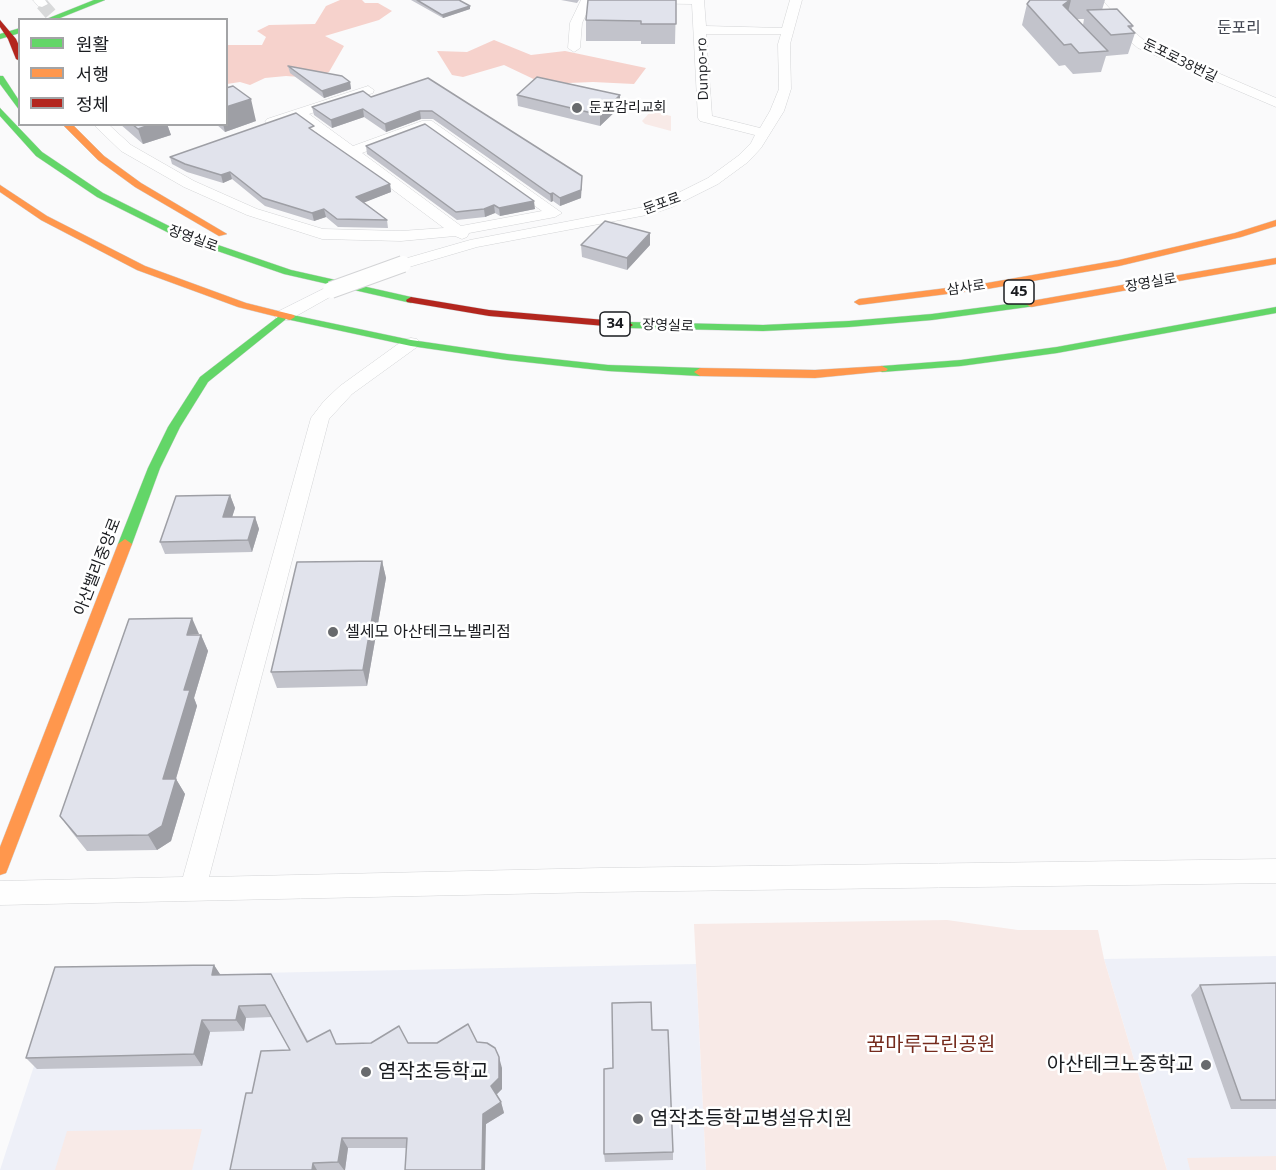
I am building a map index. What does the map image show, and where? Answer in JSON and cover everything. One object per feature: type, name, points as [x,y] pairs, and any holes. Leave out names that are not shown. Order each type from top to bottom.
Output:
[{"type":"main road","points":[[35,18],[83,0]]},
{"type":"main road","points":[[52,18],[101,0]]},
{"type":"main road","points":[[5,30],[18,55]]},
{"type":"main road","points":[[0,78],[18,106]]},
{"type":"main road","name":"장영실로","points":[[0,111],[39,154],[100,195],[160,227],[288,273],[427,304],[549,320],[684,328],[763,328],[932,317],[1014,307],[1276,261]]},
{"type":"main road","points":[[68,126],[101,158],[138,185],[229,238]]},
{"type":"main road","points":[[26,159],[100,204],[160,227]]},
{"type":"main road","name":"장영실로","points":[[116,186],[174,216],[250,244]]},
{"type":"main road","points":[[0,188],[44,218],[141,268],[242,305],[411,343],[507,357],[608,368],[664,372],[815,374],[961,363],[1057,350],[1276,310]]},
{"type":"main road","name":"삼사로","points":[[850,304],[987,286],[1119,263],[1238,235],[1276,223]]},
{"type":"main road","name":"장영실로","points":[[311,263],[341,272],[417,288],[520,303],[626,312],[764,315],[918,306],[1000,295],[1182,263]]},
{"type":"main road","name":"아산밸리중앙로","points":[[0,868],[154,468],[174,427],[204,380],[283,316]]},
{"type":"street","points":[[574,48],[576,23],[587,0]]},
{"type":"street","points":[[634,0],[698,1]]},
{"type":"street","name":"둔포로","points":[[283,316],[331,290],[403,264],[475,243],[607,219],[667,204],[713,181],[743,159],[764,133],[777,111],[785,89],[784,44],[796,0]]},
{"type":"street","name":"둔포로38번길","points":[[1096,0],[1142,45],[1230,85],[1276,102]]},
{"type":"street","name":"Dunpo-ro","points":[[698,1],[705,118],[764,133]]},
{"type":"street","points":[[1096,24],[1116,22]]},
{"type":"street","name":"Dunpo-ro","points":[[701,30],[780,31]]},
{"type":"street","points":[[261,126],[368,90]]},
{"type":"street","points":[[299,113],[475,243]]},
{"type":"street","points":[[0,119],[14,127]]},
{"type":"street","points":[[101,126],[126,148],[189,184],[252,212],[322,234],[401,236],[457,231],[555,213],[427,124],[351,152]]},
{"type":"street","points":[[152,163],[174,156]]},
{"type":"street","points":[[193,889],[312,442],[321,418],[330,405],[346,390],[411,343]]},
{"type":"street","points":[[0,893],[601,880],[1276,871]]},
{"type":"shaded area","points":[[340,0],[362,0],[365,3],[378,3],[392,11],[379,20],[325,36],[344,46],[329,72],[315,78],[286,76],[265,78],[250,85],[240,82],[228,84],[228,45],[262,45],[266,37],[257,31],[269,25],[315,24],[326,6]]},
{"type":"shaded area","points":[[494,40],[531,55],[565,51],[646,68],[634,84],[593,82],[544,84],[504,65],[463,77],[452,75],[437,51],[467,52]]},
{"type":"shaded area","name":"아산테크노중학교","points":[[1276,956],[1276,1170],[1167,1170],[1104,959]]},
{"type":"shaded area","name":"염작초등학교","points":[[696,964],[706,1170],[0,1170],[63,977]]},
{"type":"green space","points":[[651,111],[671,116],[671,131],[645,124],[642,121]]},
{"type":"green space","name":"꿈마루근린공원","points":[[947,920],[1018,930],[1098,930],[1104,959],[1167,1170],[706,1170],[694,924]]},
{"type":"green space","points":[[202,1129],[192,1170],[55,1170],[67,1131]]},
{"type":"green space","points":[[1276,1156],[1276,1170],[1190,1170],[1187,1158]]},
{"type":"building","points":[[417,0],[459,0],[470,6],[442,15]]},
{"type":"building","points":[[588,0],[676,0],[676,24],[586,20]]},
{"type":"building","points":[[1030,0],[1070,0],[1063,5],[1108,51],[1079,53],[1071,44],[1064,45],[1027,4]]},
{"type":"building","points":[[1117,9],[1133,26],[1128,26],[1135,33],[1111,35],[1087,10]]},
{"type":"building","points":[[288,66],[342,76],[350,82],[322,91]]},
{"type":"building","points":[[537,77],[620,95],[600,115],[517,95]]},
{"type":"building","points":[[428,78],[582,176],[581,190],[560,198],[553,193],[550,194],[432,111],[420,111],[385,124],[363,109],[331,120],[312,107],[363,91],[371,97]]},
{"type":"building","points":[[233,86],[251,99],[228,106],[228,87]]},
{"type":"building","points":[[296,113],[314,126],[309,128],[390,184],[356,197],[387,220],[337,219],[324,209],[312,213],[263,198],[230,172],[221,175],[170,157]]},
{"type":"building","points":[[425,124],[534,201],[499,208],[494,205],[484,209],[456,212],[366,146]]},
{"type":"building","points":[[605,221],[650,233],[627,258],[581,245]]},
{"type":"building","points":[[230,495],[223,517],[255,517],[248,540],[160,542],[176,496]]},
{"type":"building","name":"셀세모 아산테크노벨리점","points":[[382,561],[363,670],[271,672],[297,562]]},
{"type":"building","points":[[192,618],[187,635],[201,635],[184,690],[190,690],[163,779],[176,779],[162,826],[148,835],[77,836],[60,816],[129,619]]},
{"type":"building","points":[[214,965],[212,975],[271,974],[307,1042],[330,1030],[336,1044],[371,1043],[399,1026],[408,1043],[437,1043],[468,1024],[477,1042],[487,1043],[495,1048],[499,1057],[499,1078],[491,1086],[501,1102],[483,1114],[482,1170],[405,1170],[407,1138],[342,1138],[338,1162],[313,1163],[312,1170],[230,1170],[246,1093],[252,1093],[261,1051],[290,1050],[265,1005],[239,1006],[236,1020],[202,1020],[194,1054],[26,1058],[55,967]]},
{"type":"building","points":[[1276,983],[1276,1100],[1241,1100],[1200,985]]},
{"type":"building","name":"염작초등학교병설유치원","points":[[651,1002],[652,1030],[668,1030],[673,1152],[604,1154],[604,1069],[613,1068],[612,1003]]},
{"type":"tunnel","points":[[42,4],[54,18]]},
{"type":"traffic: fast","points":[[52,18],[101,0]]},
{"type":"traffic: fast","points":[[0,37],[18,31]]},
{"type":"traffic: fast","points":[[0,78],[18,106]]},
{"type":"traffic: fast","points":[[0,111],[39,154],[100,195],[180,235],[288,272],[411,300]]},
{"type":"traffic: fast","points":[[628,325],[763,328],[849,324],[932,317],[1031,304]]},
{"type":"traffic: fast","points":[[882,369],[961,363],[1057,350],[1276,310]]},
{"type":"traffic: fast","points":[[125,544],[154,468],[174,427],[204,380],[283,316]]},
{"type":"traffic: fast","points":[[290,317],[411,343],[507,357],[608,368],[700,372]]},
{"type":"traffic: slow","points":[[68,126],[101,158],[138,185],[222,234]]},
{"type":"traffic: slow","points":[[0,188],[44,218],[141,268],[242,305],[290,317]]},
{"type":"traffic: slow","points":[[859,302],[987,286],[1119,263],[1238,235],[1276,223]]},
{"type":"traffic: slow","points":[[1031,304],[1276,261]]},
{"type":"traffic: slow","points":[[700,372],[815,374],[882,369]]},
{"type":"traffic: slow","points":[[0,868],[125,544]]},
{"type":"traffic: jam","points":[[0,22],[12,39],[18,54]]},
{"type":"traffic: jam","points":[[411,300],[489,313],[628,325]]},
{"type":"place","name":"둔포감리교회","points":[[577,108]]},
{"type":"place","name":"셀세모 아산테크노벨리점","points":[[333,632]]},
{"type":"place","name":"아산테크노중학교","points":[[1206,1065]]},
{"type":"place","name":"염작초등학교","points":[[366,1072]]},
{"type":"place","name":"염작초등학교병설유치원","points":[[638,1119]]},
{"type":"district","name":"둔포리","points":[[1239,28]]}]
